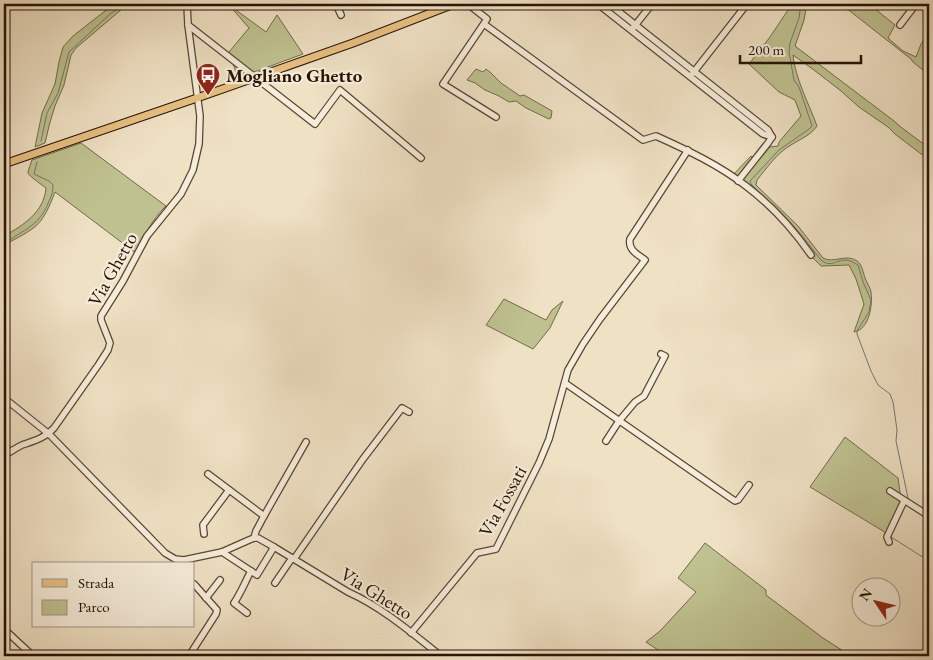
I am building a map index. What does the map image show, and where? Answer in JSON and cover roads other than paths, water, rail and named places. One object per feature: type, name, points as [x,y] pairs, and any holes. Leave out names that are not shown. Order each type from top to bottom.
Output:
[{"type":"main road","points":[[4,164],[353,43],[454,4]]},
{"type":"street","name":"Via Ghetto","points":[[49,434],[108,350],[110,343],[101,316],[123,281],[147,236],[181,194],[193,170],[199,144],[200,116],[187,4]]},
{"type":"street","points":[[336,4],[341,14]]},
{"type":"street","points":[[468,4],[487,19],[443,84],[496,117]]},
{"type":"street","points":[[598,4],[634,27]]},
{"type":"street","points":[[609,4],[692,74],[768,130],[772,137],[738,181]]},
{"type":"street","points":[[634,27],[652,4]]},
{"type":"street","points":[[692,74],[747,4]]},
{"type":"street","points":[[900,25],[916,4]]},
{"type":"street","points":[[484,24],[643,140],[656,136],[688,150],[745,185],[800,238],[811,255]]},
{"type":"street","points":[[188,25],[315,124],[340,90],[421,158]]},
{"type":"street","name":"Via Fossati","points":[[411,632],[477,553],[496,549],[540,463],[549,439],[568,370],[600,318],[646,260],[631,249],[629,245],[630,239],[688,150]]},
{"type":"street","points":[[606,441],[619,420],[635,402],[644,396],[665,356],[661,354]]},
{"type":"street","points":[[565,383],[732,500],[738,500],[749,485]]},
{"type":"street","points":[[4,398],[49,434],[165,553],[176,561],[222,552],[254,538],[264,516],[306,442]]},
{"type":"street","points":[[275,583],[402,408],[409,412]]},
{"type":"street","points":[[4,455],[49,434]]},
{"type":"street","points":[[208,474],[264,516]]},
{"type":"street","points":[[204,534],[203,525],[229,490]]},
{"type":"street","points":[[890,491],[929,516]]},
{"type":"street","points":[[890,542],[887,537],[906,502]]},
{"type":"street","name":"Via Ghetto","points":[[254,538],[263,540],[359,597],[411,632],[442,656]]},
{"type":"street","points":[[222,552],[257,575],[274,547]]},
{"type":"street","points":[[247,613],[234,604],[251,571]]},
{"type":"street","points":[[206,598],[220,580]]},
{"type":"street","points":[[189,656],[218,610],[195,585]]},
{"type":"street","points":[[4,629],[33,656]]},
{"type":"waterway","points":[[41,141],[47,113],[58,93],[69,52],[110,14],[125,4]]},
{"type":"waterway","points":[[764,197],[750,181],[779,150],[812,126],[799,87],[794,80],[789,52],[801,4]]},
{"type":"waterway","points":[[4,244],[36,222],[51,197],[53,185],[34,174],[37,162]]},
{"type":"waterway","points":[[770,203],[791,223],[821,260],[830,264],[848,260],[858,265],[871,300],[869,312],[857,334],[878,385],[890,394],[893,402],[897,430],[896,441],[908,500]]},
{"type":"waterway","points":[[4,264],[8,271],[4,283]]},
{"type":"waterway","points":[[891,535],[891,537],[929,561]]},
{"type":"place","name":"Mogliano Ghetto","points":[[208,96]]}]
